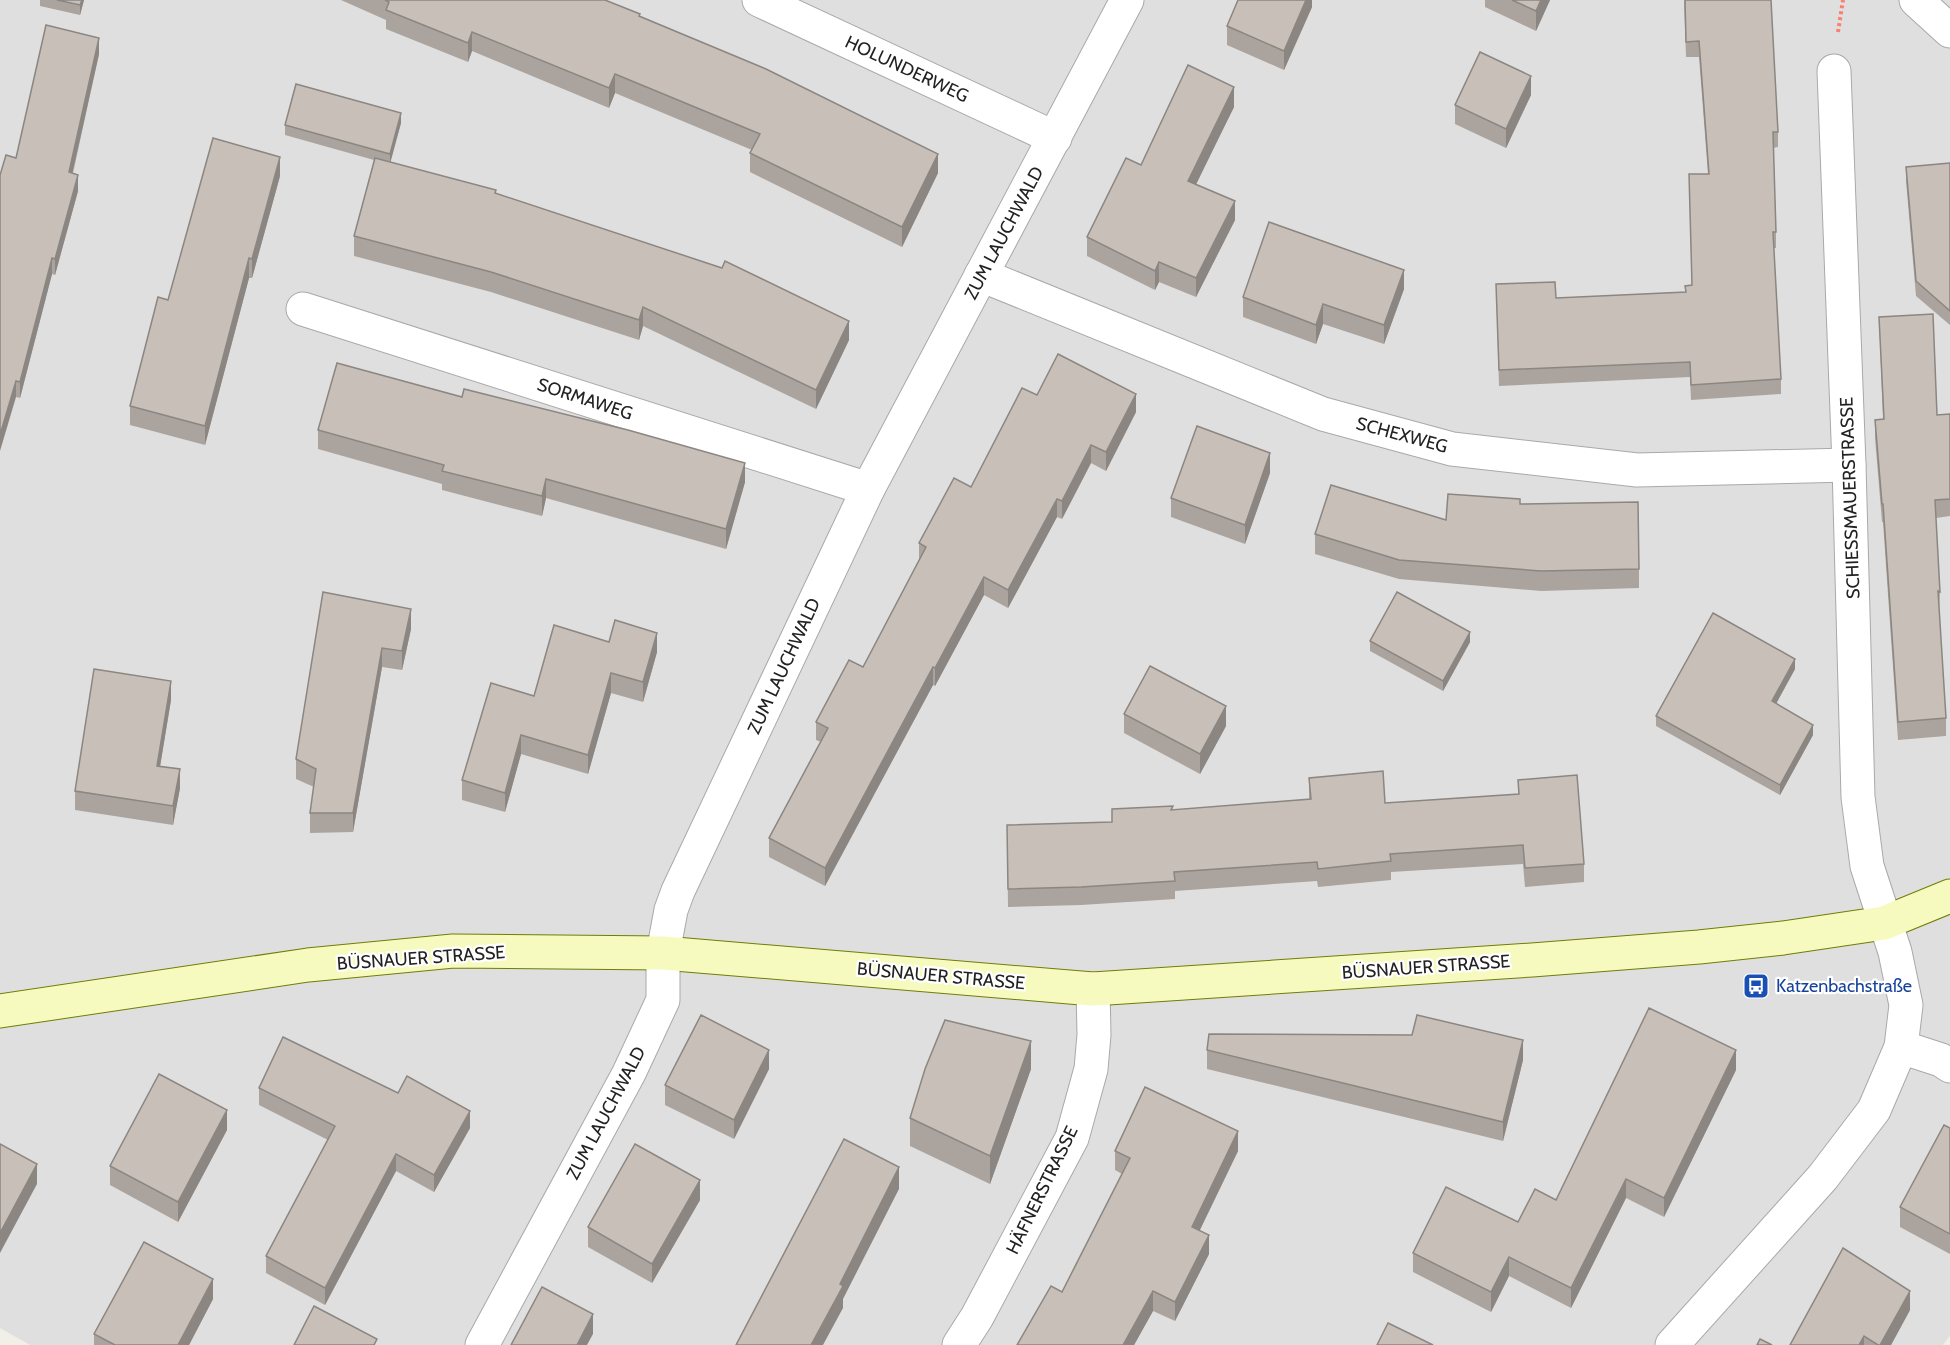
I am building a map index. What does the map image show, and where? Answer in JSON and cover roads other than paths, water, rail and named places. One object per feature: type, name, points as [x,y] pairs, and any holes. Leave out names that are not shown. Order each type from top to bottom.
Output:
[{"type":"street","name":"HOLUNDERWEG","points":[[759,0],[1055,138]]},
{"type":"street","name":"ZUM LAUCHWALD","points":[[482,1345],[629,1073],[663,1000],[663,953],[671,910],[678,891],[868,489],[1127,0]]},
{"type":"street","points":[[1916,0],[1950,31]]},
{"type":"street","name":"SCHIESSMAUERSTRASSE","points":[[1834,70],[1850,465],[1857,796],[1867,866],[1884,923]]},
{"type":"street","name":"SCHEXWEG","points":[[981,275],[1323,414],[1452,449],[1637,470],[1850,465]]},
{"type":"street","name":"SORMAWEG","points":[[303,309],[868,489]]},
{"type":"street","points":[[1672,1345],[1823,1177],[1874,1110],[1901,1047],[1906,1005],[1894,952],[1884,923],[1950,896]]},
{"type":"street","name":"BÜSNAUER STRASSE","points":[[0,1011],[308,965],[453,951],[663,953],[1093,988],[1699,947],[1783,938],[1884,923]]},
{"type":"street","name":"HÄFNERSTRASSE","points":[[959,1345],[978,1317],[1072,1138],[1091,1069],[1095,1035],[1093,988]]},
{"type":"street","points":[[1901,1047],[1941,1060],[1950,1066]]},
{"type":"place","name":"Katzenbachstraße","points":[[1756,986]]}]
